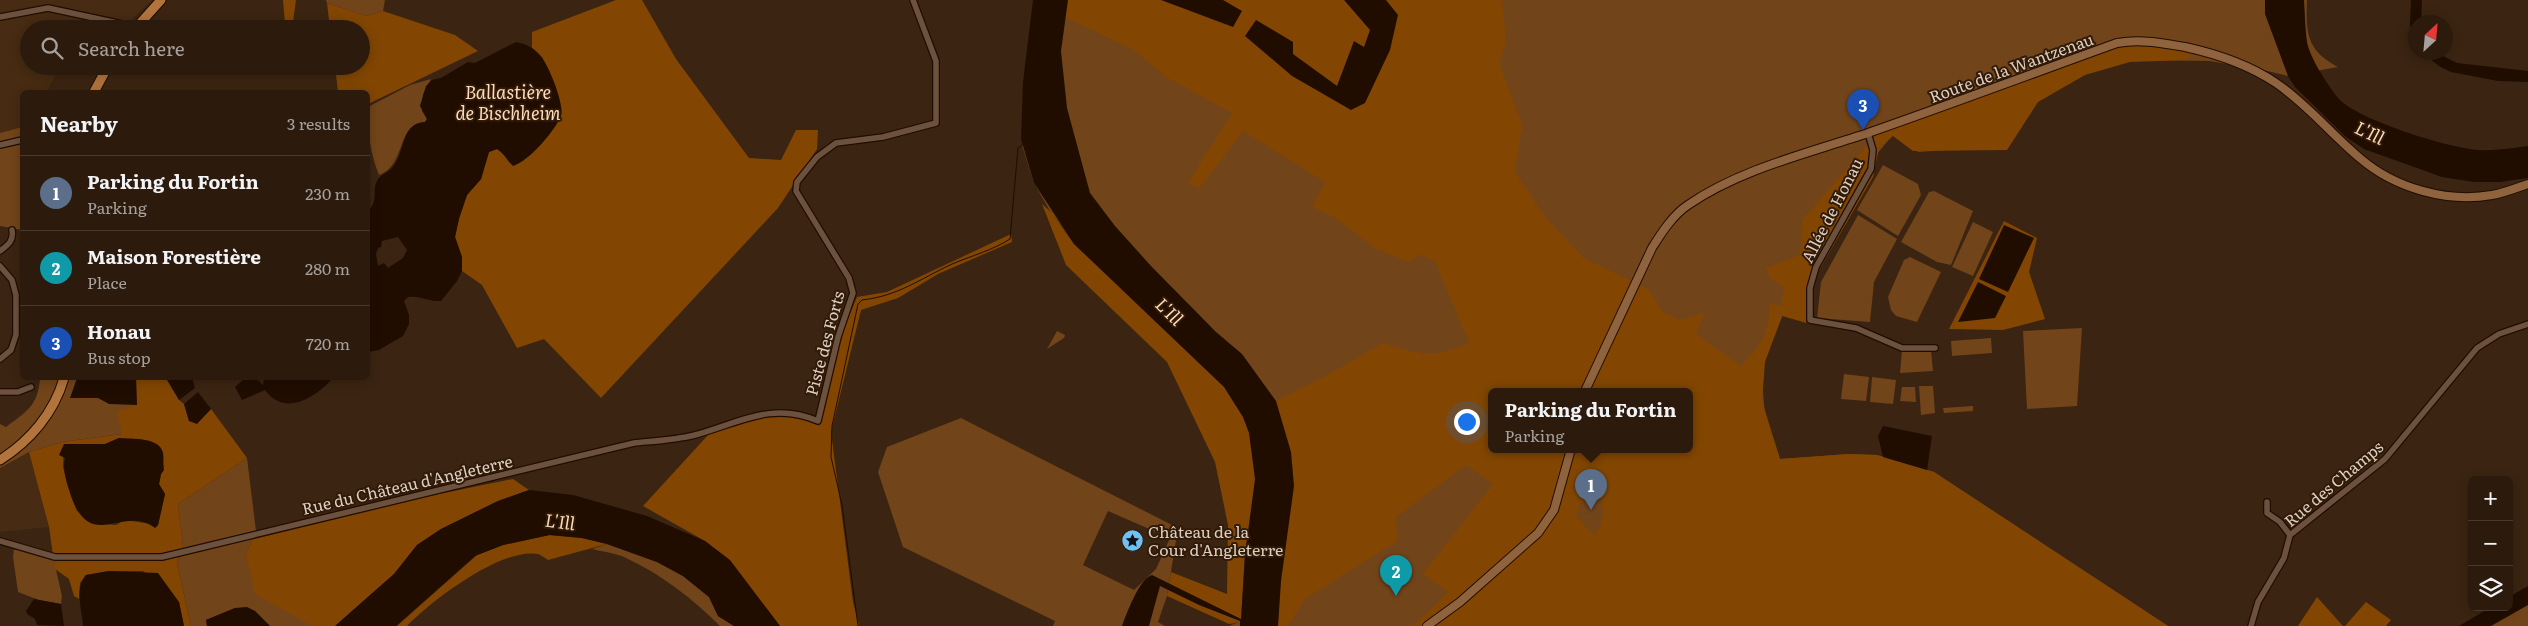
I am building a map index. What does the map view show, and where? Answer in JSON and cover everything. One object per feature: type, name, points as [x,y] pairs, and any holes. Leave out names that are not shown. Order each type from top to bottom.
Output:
[{"type":"main road","points":[[143,20],[162,0]]},
{"type":"main road","name":"Route de la Wantzenau","points":[[1586,388],[1652,248],[1676,215],[1706,194],[1771,165],[1868,133],[2117,43],[2143,40],[2203,51],[2225,57],[2257,72],[2294,97],[2374,170],[2400,184],[2435,193],[2466,197],[2491,195],[2528,184]]},
{"type":"main road","points":[[95,90],[103,75]]},
{"type":"main road","points":[[0,453],[20,439],[39,417],[57,380]]},
{"type":"main road","points":[[0,460],[28,439],[41,424],[59,394],[63,380]]},
{"type":"main road","points":[[1427,626],[1460,602],[1538,533],[1554,510],[1569,453]]},
{"type":"street","name":"Piste des Forts","points":[[818,421],[838,337],[853,293],[849,278],[796,191],[796,186],[799,178],[817,157],[836,143],[883,137],[936,123],[936,61],[913,0]]},
{"type":"street","points":[[0,17],[48,8],[101,20]]},
{"type":"street","name":"Allée de Honau","points":[[1868,133],[1873,150],[1871,169],[1813,272],[1810,288],[1810,320],[1856,328],[1902,348],[1934,348]]},
{"type":"street","points":[[0,144],[20,140]]},
{"type":"street","points":[[0,251],[11,243],[12,230]]},
{"type":"street","points":[[0,266],[12,280],[16,295],[16,335],[11,350],[0,359]]},
{"type":"street","name":"Rue des Champs","points":[[2251,626],[2258,602],[2284,558],[2290,535],[2385,459],[2477,348],[2499,334],[2528,324]]},
{"type":"street","points":[[0,392],[18,392],[31,387]]},
{"type":"street","name":"Rue du Château d'Angleterre","points":[[0,541],[55,558],[162,557],[634,443],[696,435],[756,416],[788,412],[818,421]]},
{"type":"street","points":[[2267,502],[2267,513],[2280,522],[2290,535]]},
{"type":"shaded area","points":[[0,0],[152,0],[131,20],[20,20],[20,75],[55,75],[48,90],[20,90],[20,128],[0,133]]},
{"type":"shaded area","points":[[283,0],[296,0],[293,20],[285,20]]},
{"type":"shaded area","points":[[326,0],[385,0],[383,11],[366,16],[327,3]]},
{"type":"shaded area","points":[[616,0],[642,0],[676,59],[749,158],[781,160],[796,130],[818,130],[817,149],[778,208],[601,398],[544,339],[517,348],[482,285],[462,271],[462,257],[455,237],[467,195],[481,179],[489,152],[497,149],[509,159],[543,58],[532,48],[532,32]]},
{"type":"shaded area","points":[[1051,0],[2307,0],[2307,22],[2310,40],[2327,61],[2338,67],[2288,76],[2210,57],[2227,64],[2210,61],[2129,60],[2085,73],[2035,100],[2003,146],[1918,152],[1897,130],[1866,167],[1784,312],[1761,369],[1765,415],[1780,459],[1849,454],[1877,455],[1934,472],[2168,626],[1434,626],[1562,513],[1682,453],[1693,453],[1693,388],[1488,388],[1488,453],[1564,453],[1422,626],[1229,626],[1241,621],[1253,466],[1050,211],[1034,183],[1022,145],[1050,134]]},
{"type":"shaded area","points":[[1068,0],[1161,0],[1173,4],[1242,11],[1223,0],[1344,0],[1370,30],[1364,47],[1354,42],[1337,86],[1292,54],[1256,20],[1246,36],[1351,110],[1398,15],[1386,0],[1502,0],[1506,41],[1499,63],[1522,125],[1515,172],[1545,217],[1584,258],[1648,289],[1663,312],[1680,320],[1705,313],[1696,334],[1741,366],[1754,352],[1763,338],[1768,323],[1769,304],[1781,306],[1784,288],[1770,278],[1766,268],[1800,255],[1803,219],[1876,135],[1889,127],[2116,48],[2146,44],[2193,53],[2186,60],[2130,62],[2085,75],[2038,102],[2007,150],[1913,151],[1893,136],[1879,148],[1873,177],[1815,277],[1810,324],[1782,316],[1765,362],[1762,401],[1780,459],[1849,454],[1877,455],[1934,472],[2168,626],[1414,626],[1448,592],[1423,574],[1493,484],[1466,465],[1396,517],[1397,541],[1305,599],[1288,626],[1278,626],[1281,581],[1294,486],[1291,452],[1276,401],[1322,378],[1383,343],[1426,354],[1445,352],[1469,343],[1435,261],[1421,255],[1408,262],[1376,249],[1337,219],[1312,207],[1325,182],[1243,131],[1200,188],[1188,183],[1232,113],[1166,77],[1134,50],[1065,17]],"holes":[[[1601,496],[1602,521],[1594,535],[1576,516],[1580,504]]]},
{"type":"shaded area","points":[[327,3],[366,16],[383,11],[455,35],[478,51],[370,103],[370,90],[338,90],[336,75],[370,75],[370,20],[329,20]]},
{"type":"shaded area","points":[[431,79],[423,94],[422,111],[427,119],[425,122],[416,124],[410,129],[394,163],[388,170],[379,175],[373,159],[370,142],[370,106],[410,85]]},
{"type":"shaded area","points":[[20,128],[20,230],[0,226],[0,133]]},
{"type":"shaded area","points":[[1883,165],[1918,184],[1921,195],[1898,236],[1857,210]]},
{"type":"shaded area","points":[[1934,191],[1973,211],[1951,265],[1937,262],[1901,242],[1929,192]]},
{"type":"shaded area","points":[[1042,204],[1052,213],[1074,244],[1224,387],[1243,417],[1249,433],[1255,479],[1245,555],[1241,622],[1229,624],[1167,596],[1171,572],[1227,594],[1228,525],[1215,462],[1167,362],[1066,265]]},
{"type":"shaded area","points":[[1858,215],[1897,239],[1874,282],[1870,322],[1817,318],[1821,282]]},
{"type":"shaded area","points":[[2004,221],[2037,238],[2029,272],[2045,319],[2003,330],[1949,329]]},
{"type":"shaded area","points":[[1973,222],[1993,232],[1973,276],[1952,267]]},
{"type":"shaded area","points":[[1011,234],[1012,242],[938,274],[898,298],[861,310],[831,432],[853,602],[859,626],[780,626],[729,560],[705,541],[643,506],[709,434],[762,418],[794,415],[817,423],[826,370],[857,297],[887,292]]},
{"type":"shaded area","points":[[1910,257],[1941,272],[1917,322],[1896,316],[1891,310],[1888,297],[1904,260]]},
{"type":"shaded area","points":[[2082,328],[2077,406],[2027,409],[2023,331]]},
{"type":"shaded area","points":[[1057,331],[1065,335],[1064,338],[1047,349]]},
{"type":"shaded area","points":[[1991,338],[1992,353],[1952,356],[1951,341]]},
{"type":"shaded area","points":[[1902,350],[1931,350],[1933,371],[1900,373]]},
{"type":"shaded area","points":[[1844,374],[1869,377],[1866,401],[1841,399]]},
{"type":"shaded area","points":[[1872,377],[1896,380],[1893,404],[1870,402]]},
{"type":"shaded area","points":[[40,380],[136,380],[137,405],[122,434],[62,442],[29,452],[0,468],[0,424],[6,427],[20,417],[34,402]]},
{"type":"shaded area","points":[[136,380],[167,380],[179,400],[184,404],[189,421],[197,423],[211,409],[247,458],[178,504],[183,547],[177,563],[191,626],[184,626],[179,602],[143,571],[109,571],[86,575],[80,583],[79,599],[74,596],[69,579],[55,569],[49,527],[29,452],[62,442],[122,434],[117,412],[137,405]],"holes":[[[119,438],[163,454],[164,469],[159,484],[165,494],[158,525],[125,520],[116,525],[91,523],[77,511],[72,498],[63,467],[64,444],[105,444]]]},
{"type":"shaded area","points":[[1919,386],[1933,386],[1935,413],[1921,415]]},
{"type":"shaded area","points":[[1902,387],[1915,387],[1916,402],[1900,401]]},
{"type":"shaded area","points":[[1973,406],[1973,411],[1944,413],[1943,408]]},
{"type":"shaded area","points":[[961,418],[1178,528],[1167,596],[1158,622],[1165,626],[1053,626],[1055,621],[903,547],[878,472],[887,447]],"holes":[[[1108,511],[1170,538],[1156,569],[1134,590],[1083,565]]]},
{"type":"shaded area","points":[[29,452],[49,527],[0,532],[0,468]]},
{"type":"shaded area","points":[[247,458],[256,531],[246,554],[312,626],[270,626],[255,611],[235,608],[206,620],[207,626],[191,626],[177,563],[183,547],[178,504]]},
{"type":"shaded area","points":[[513,479],[529,490],[498,501],[441,529],[417,545],[394,574],[335,626],[312,626],[255,594],[246,554],[256,531]]},
{"type":"shaded area","points":[[549,535],[582,538],[607,544],[548,560],[538,554],[523,554],[506,559],[487,567],[450,590],[407,626],[397,626],[477,555],[503,545]]},
{"type":"shaded area","points":[[607,544],[657,562],[683,576],[709,597],[718,616],[734,626],[720,626],[676,588],[639,564],[618,555],[592,549]]},
{"type":"shaded area","points":[[14,549],[54,561],[62,596],[61,604],[39,600],[18,592],[13,557]]},
{"type":"shaded area","points":[[2528,586],[2528,626],[2460,626],[2499,611],[2513,611],[2513,603]]},
{"type":"shaded area","points":[[2317,597],[2343,626],[2298,626]]},
{"type":"shaded area","points":[[2366,602],[2391,620],[2386,626],[2345,626]]},
{"type":"water","name":"L'Ill","points":[[1033,0],[1068,0],[1061,51],[1067,108],[1090,193],[1115,226],[1151,266],[1216,332],[1242,354],[1276,401],[1291,452],[1294,486],[1281,581],[1278,626],[1240,626],[1240,621],[1199,605],[1160,586],[1149,626],[1122,626],[1138,589],[1152,575],[1241,619],[1245,555],[1255,479],[1249,433],[1243,417],[1224,387],[1074,244],[1034,183],[1021,139],[1023,82]]},
{"type":"water","points":[[1161,0],[1223,0],[1242,11],[1233,27]]},
{"type":"water","points":[[1344,0],[1386,0],[1398,15],[1390,50],[1365,103],[1351,110],[1292,76],[1245,36],[1256,20],[1293,42],[1293,54],[1337,86],[1354,41],[1364,47],[1370,30]]},
{"type":"water","name":"L'Ill","points":[[2265,0],[2304,0],[2305,27],[2309,49],[2320,72],[2339,99],[2349,107],[2365,116],[2405,132],[2464,148],[2491,150],[2528,146],[2528,178],[2500,182],[2474,182],[2442,177],[2364,149],[2346,137],[2295,87],[2288,76],[2265,14]]},
{"type":"water","points":[[2411,0],[2422,0],[2421,15],[2410,15]]},
{"type":"water","name":"Ballastière de Bischheim","points":[[516,42],[531,47],[545,62],[552,77],[559,95],[561,116],[553,130],[540,145],[526,158],[513,166],[497,149],[489,152],[481,179],[467,195],[459,219],[455,237],[462,257],[462,271],[457,281],[441,301],[408,297],[404,301],[409,315],[409,324],[403,336],[379,350],[370,352],[370,209],[374,200],[376,183],[395,164],[408,132],[412,127],[418,123],[425,122],[427,119],[420,106],[426,86],[432,80],[441,78],[468,62],[475,63]],"holes":[[[398,237],[407,250],[403,258],[388,268],[384,263],[378,266],[376,254],[378,248],[381,247],[382,241]]]},
{"type":"water","points":[[2432,60],[2451,60],[2457,63],[2528,71],[2528,82],[2498,81],[2451,72]]},
{"type":"water","points":[[2004,225],[2034,238],[2008,292],[1979,279]]},
{"type":"water","points":[[1978,282],[2006,296],[1995,318],[1958,322]]},
{"type":"water","points":[[76,380],[136,380],[137,405],[109,404],[98,398],[70,398]]},
{"type":"water","points":[[167,380],[193,380],[195,388],[179,400]]},
{"type":"water","points":[[243,380],[258,380],[263,385],[264,380],[331,380],[309,398],[291,403],[273,398],[265,390],[242,400],[235,387]]},
{"type":"water","points":[[198,392],[211,409],[197,424],[189,421],[184,404]]},
{"type":"water","points":[[1883,426],[1932,436],[1927,470],[1883,457],[1878,436]]},
{"type":"water","points":[[119,438],[151,441],[161,448],[163,453],[164,470],[159,484],[165,494],[158,525],[155,528],[143,522],[131,521],[98,525],[88,522],[79,513],[71,496],[65,472],[65,458],[59,455],[64,444],[105,444]]},
{"type":"water","name":"L'Ill","points":[[529,490],[573,495],[647,516],[705,541],[730,560],[780,626],[734,626],[718,616],[709,597],[683,576],[657,562],[607,544],[582,538],[550,535],[503,545],[475,556],[396,626],[335,626],[394,574],[417,545],[441,529],[498,501]]},
{"type":"water","points":[[109,571],[158,573],[179,602],[184,626],[83,626],[80,599],[82,581],[86,575]]},
{"type":"water","points":[[2528,586],[2528,605],[2491,626],[2459,626],[2484,611],[2513,611],[2513,595]]},
{"type":"water","points":[[34,599],[61,604],[64,626],[37,625],[35,619],[27,614],[26,611]]},
{"type":"water","points":[[247,607],[255,611],[270,626],[207,626],[206,620],[235,608]]},
{"type":"waterway","points":[[858,626],[842,505],[831,457],[832,426],[858,304],[862,300],[898,291],[952,264],[989,250],[1010,239],[1018,148],[1024,144]]},
{"type":"place","name":"Honau","points":[[1863,130]]},
{"type":"place","name":"Parking du Fortin","points":[[1591,510]]},
{"type":"place","name":"Château de la Cour d'Angleterre","points":[[1132,540]]},
{"type":"place","name":"Maison Forestière","points":[[1396,596]]}]
